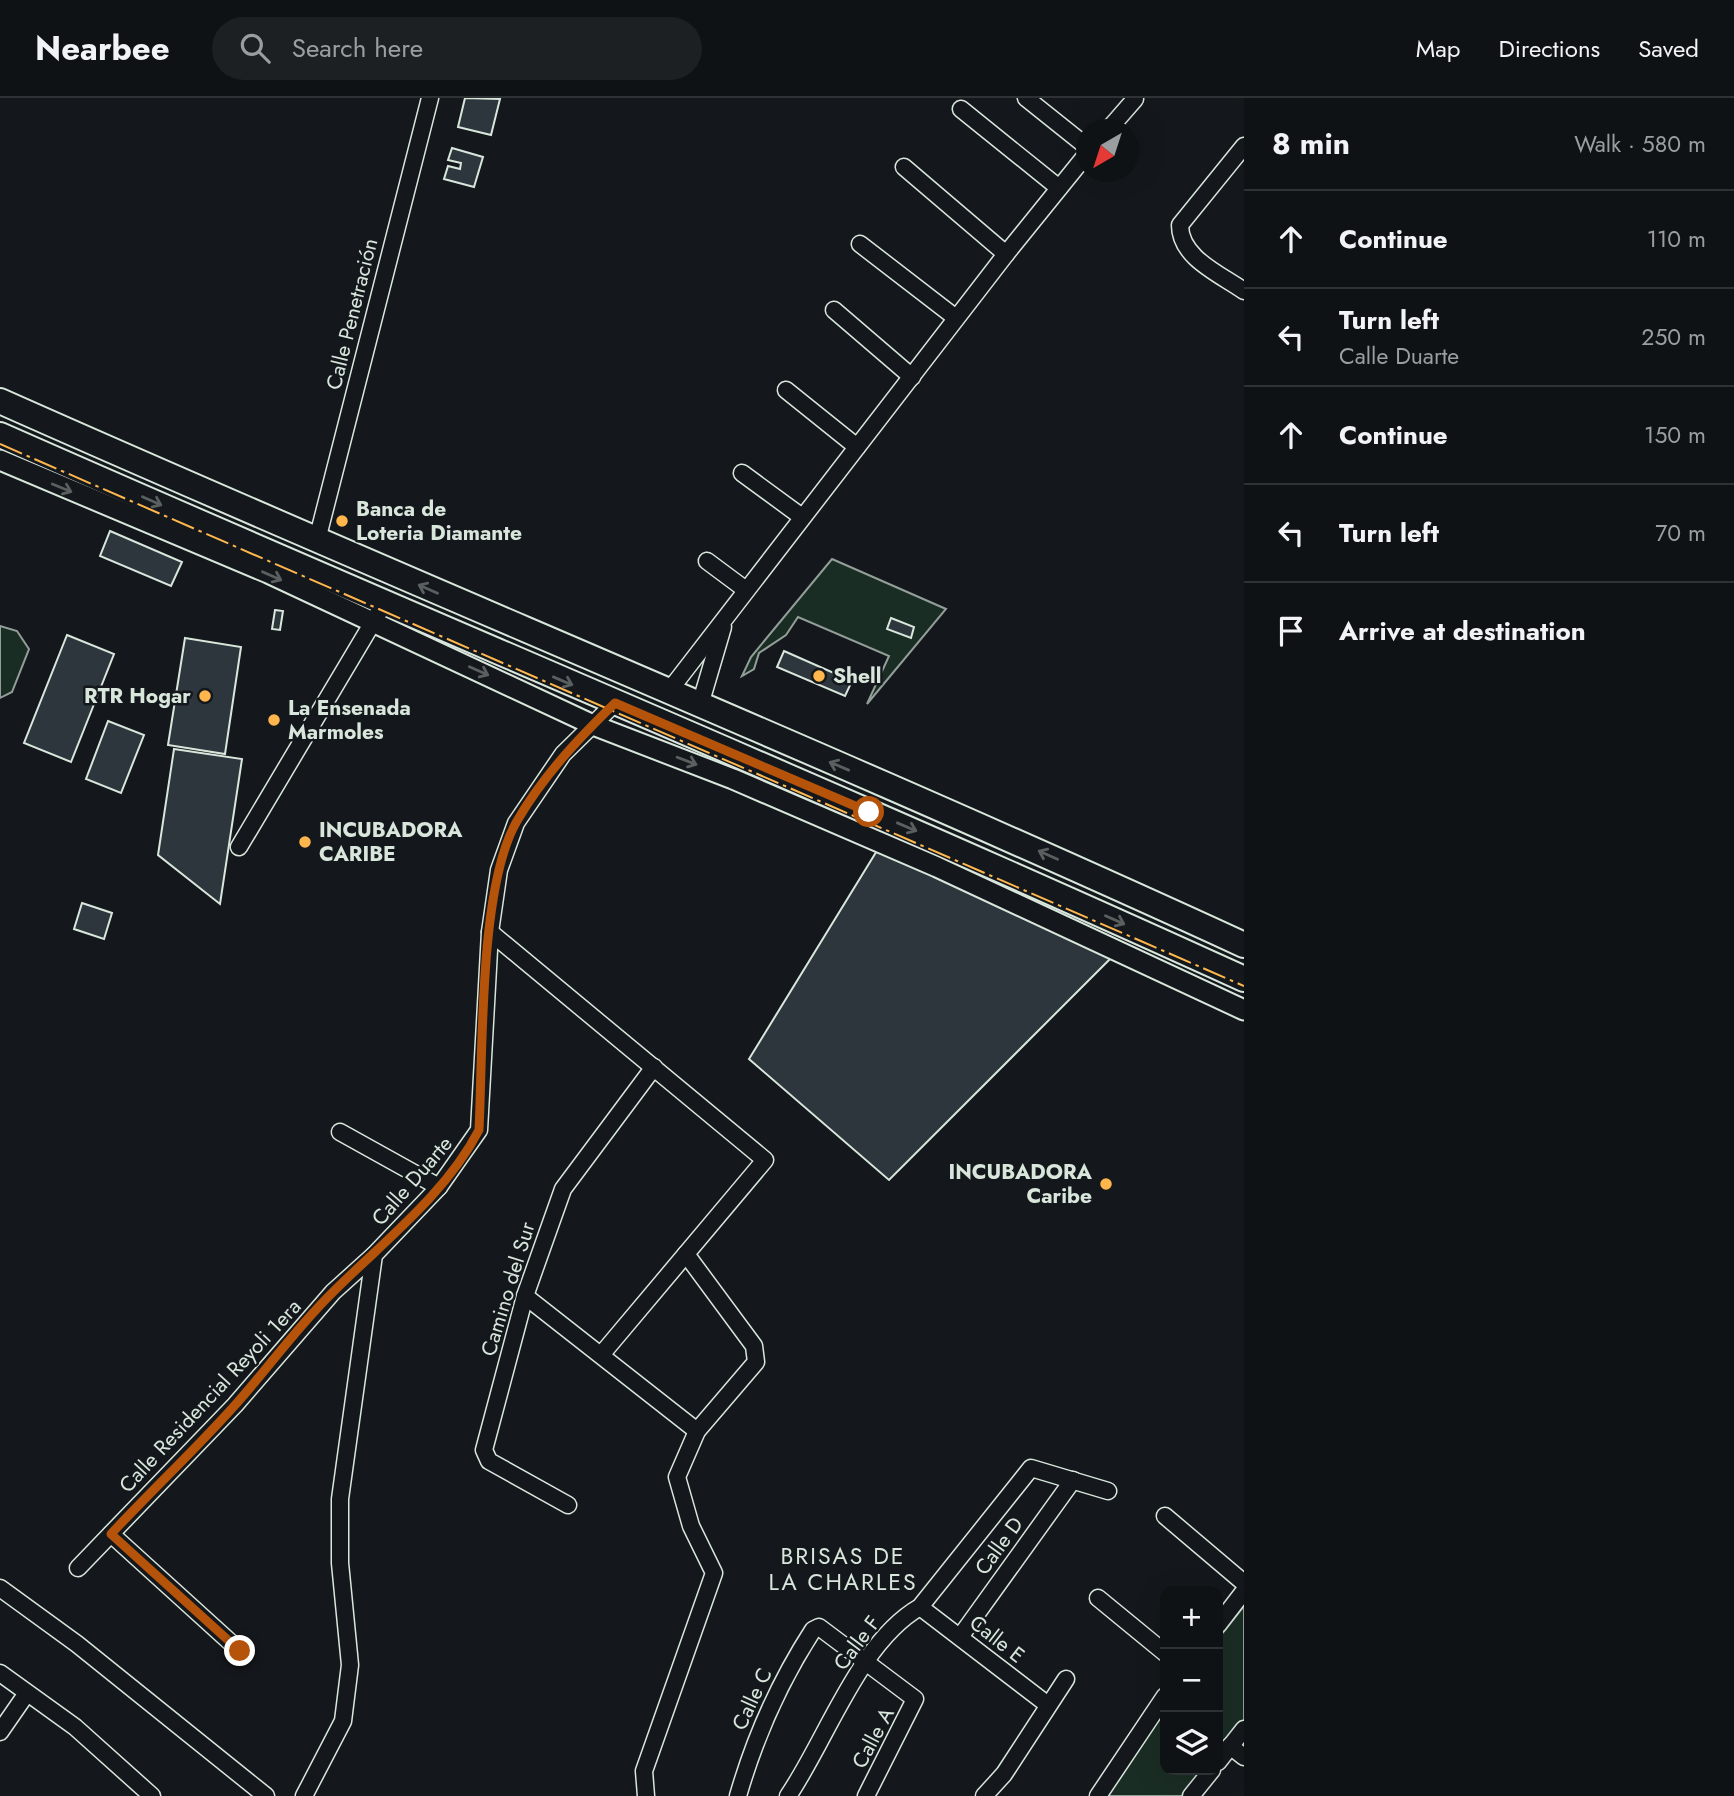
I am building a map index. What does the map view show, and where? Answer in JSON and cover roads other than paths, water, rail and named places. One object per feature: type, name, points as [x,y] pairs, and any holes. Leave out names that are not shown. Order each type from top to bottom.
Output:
[{"type":"main road","points":[[0,401],[978,824],[1244,945]]},
{"type":"main road","points":[[0,435],[378,613],[615,703],[977,857],[1244,979]]},
{"type":"street","name":"Calle Penetración","points":[[317,540],[430,98]]},
{"type":"street","points":[[1026,98],[1076,137]]},
{"type":"street","points":[[1118,119],[1135,99]]},
{"type":"street","points":[[961,109],[1059,188]]},
{"type":"street","points":[[1244,146],[1180,225],[1180,238],[1187,251],[1244,291]]},
{"type":"street","points":[[904,167],[1006,254]]},
{"type":"street","points":[[669,691],[956,318],[1076,168]]},
{"type":"street","points":[[860,244],[956,318]]},
{"type":"street","points":[[834,310],[912,377]]},
{"type":"street","points":[[786,390],[857,447]]},
{"type":"street","points":[[0,460],[268,573],[378,613],[593,725],[733,779],[937,867],[1244,1010]]},
{"type":"street","points":[[742,473],[802,517]]},
{"type":"street","points":[[707,561],[746,590]]},
{"type":"street","points":[[239,848],[378,613]]},
{"type":"street","points":[[701,705],[727,615]]},
{"type":"street","name":"Calle Duarte","points":[[304,1796],[343,1721],[349,1665],[340,1563],[340,1499],[374,1255],[439,1187],[479,1130],[490,932],[499,870],[516,823],[563,754],[615,703]]},
{"type":"street","points":[[490,932],[765,1160],[601,1355]]},
{"type":"street","name":"Camino del Sur","points":[[568,1504],[485,1456],[526,1296],[562,1189],[654,1068]]},
{"type":"street","points":[[340,1132],[439,1187]]},
{"type":"street","points":[[646,1796],[644,1771],[714,1573],[691,1527],[677,1477],[697,1431],[756,1362],[754,1346],[686,1254]]},
{"type":"street","name":"Calle Residencial Reyoli 1era","points":[[78,1568],[235,1405],[333,1292],[374,1255]]},
{"type":"street","points":[[526,1296],[697,1431]]},
{"type":"street","name":"Calle F","points":[[788,1796],[809,1765],[866,1661],[904,1616],[920,1607],[1033,1467],[1073,1480]]},
{"type":"street","points":[[1073,1480],[1108,1491]]},
{"type":"street","name":"Calle D","points":[[960,1637],[1073,1480]]},
{"type":"street","points":[[1165,1516],[1244,1583]]},
{"type":"street","points":[[111,1534],[240,1651]]},
{"type":"street","points":[[0,1588],[77,1644],[266,1796]]},
{"type":"street","points":[[1223,1618],[1244,1591]]},
{"type":"street","points":[[1097,1598],[1160,1649]]},
{"type":"street","name":"Calle E","points":[[920,1607],[1048,1705]]},
{"type":"street","name":"Calle C","points":[[738,1796],[750,1755],[792,1662],[813,1630],[819,1627],[866,1661]]},
{"type":"street","name":"Calle A","points":[[866,1661],[915,1699],[866,1796]]},
{"type":"street","points":[[0,1673],[75,1727],[152,1796]]},
{"type":"street","points":[[984,1796],[1004,1774],[1066,1679]]},
{"type":"street","points":[[0,1732],[27,1693]]},
{"type":"street","points":[[1098,1796],[1160,1703]]},
{"type":"street","points":[[1223,1755],[1244,1729]]},
{"type":"street","points":[[1230,1746],[1244,1757]]},
{"type":"street","points":[[1191,1796],[1208,1775]]},
{"type":"place","name":"Banca de Loteria Diamante","points":[[342,521]]},
{"type":"place","name":"Shell","points":[[819,676]]},
{"type":"place","name":"RTR Hogar","points":[[205,696]]},
{"type":"place","name":"La Ensenada Marmoles","points":[[274,720]]},
{"type":"place","name":"INCUBADORA CARIBE","points":[[305,842]]},
{"type":"place","name":"INCUBADORA Caribe","points":[[1106,1184]]},
{"type":"district","name":"BRISAS DE LA CHARLES","points":[[843,1569]]}]
